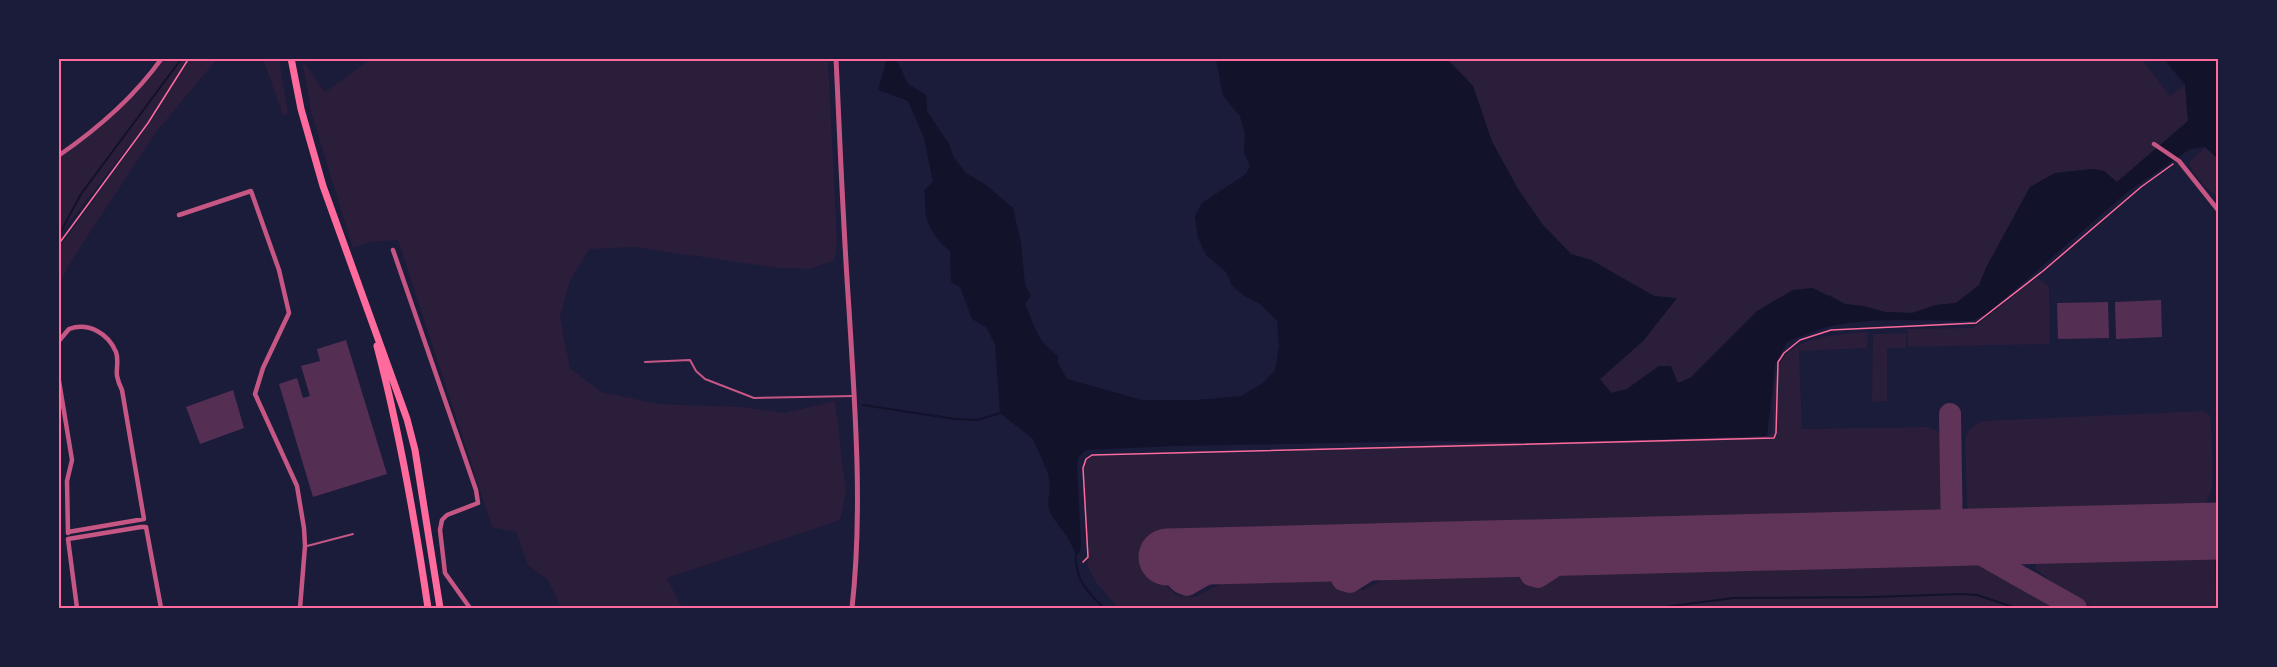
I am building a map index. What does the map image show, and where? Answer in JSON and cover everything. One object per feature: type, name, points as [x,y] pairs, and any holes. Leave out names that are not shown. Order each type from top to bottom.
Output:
[{"type":"main road","points":[[291,58],[301,109],[323,186],[407,419],[415,450],[440,609]]},
{"type":"main road","points":[[366,306],[396,418],[415,514],[428,609]]},
{"type":"street","points":[[836,58],[854,396],[857,509],[852,609]]},
{"type":"street","points":[[58,156],[136,90],[159,59]]},
{"type":"street","points":[[2154,144],[2179,161],[2218,210]]},
{"type":"street","points":[[179,215],[251,191],[279,270],[289,313],[262,368],[255,394],[297,486],[305,546],[300,609]]},
{"type":"street","points":[[393,250],[476,490],[478,503],[447,515],[442,520],[440,530],[445,573],[470,609]]},
{"type":"street","points":[[58,342],[69,329],[86,327],[95,329],[103,335],[111,343],[116,353],[117,376],[122,390],[144,519],[68,532]]},
{"type":"street","points":[[58,375],[72,460],[67,481],[68,539],[78,609]]},
{"type":"street","points":[[68,539],[146,527],[161,609]]},
{"type":"lane","points":[[645,362],[690,360],[696,371],[705,379],[754,398],[854,396]]},
{"type":"lane","points":[[305,546],[353,534]]},
{"type":"path","points":[[58,245],[148,123],[189,58]]},
{"type":"path","points":[[1083,562],[1088,557],[1083,468],[1092,455],[1774,438],[1779,362],[1784,353],[1800,340],[1831,330],[1857,327],[1976,323],[2043,271],[2141,187],[2179,161]]},
{"type":"shaded area","points":[[162,59],[217,59],[157,131],[59,283],[59,248],[167,98],[59,235],[59,156],[136,90]]},
{"type":"shaded area","points":[[263,59],[279,59],[288,113],[283,115]]},
{"type":"shaded area","points":[[371,59],[828,59],[837,243],[834,261],[808,269],[777,268],[635,247],[589,249],[570,281],[560,317],[570,368],[601,392],[658,404],[742,407],[785,413],[835,401],[846,492],[840,520],[667,578],[682,608],[561,608],[548,580],[528,565],[516,532],[492,527],[398,240],[369,242],[353,248],[311,112],[302,60],[325,92]]},
{"type":"shaded area","points":[[887,59],[896,59],[908,84],[926,95],[927,111],[949,144],[954,158],[966,173],[986,185],[1013,208],[1021,243],[1025,285],[1031,296],[1025,304],[1041,339],[1058,356],[1058,363],[1067,379],[1142,400],[1196,400],[1241,396],[1263,383],[1275,370],[1279,346],[1277,321],[1260,304],[1244,296],[1232,285],[1226,272],[1206,255],[1198,238],[1195,216],[1202,203],[1246,174],[1250,166],[1244,152],[1245,134],[1240,116],[1223,96],[1216,59],[1447,59],[1473,86],[1492,142],[1518,189],[1543,225],[1571,254],[1591,260],[1654,296],[1677,298],[1644,340],[1600,379],[1611,393],[1627,389],[1659,366],[1671,366],[1678,383],[1690,378],[1757,311],[1793,290],[1813,288],[1845,304],[1885,312],[1912,313],[1936,305],[1956,303],[1979,285],[2030,187],[2055,173],[2093,169],[2104,171],[2117,182],[2188,121],[2185,85],[2164,59],[2218,59],[2218,159],[2205,147],[2190,149],[2126,193],[1986,315],[1971,321],[1901,320],[1848,323],[1819,329],[1787,342],[1775,365],[1767,436],[1540,443],[1437,441],[1086,450],[1077,463],[1081,548],[1076,554],[1068,538],[1051,515],[1048,505],[1050,486],[1048,473],[1033,439],[1000,413],[995,344],[986,327],[972,319],[960,287],[951,282],[950,251],[933,233],[926,216],[924,190],[933,182],[924,138],[908,101],[878,90]]},
{"type":"shaded area","points":[[1447,59],[2142,59],[2170,96],[2185,85],[2188,121],[2117,182],[2104,171],[2093,169],[2056,173],[2030,187],[1979,285],[1956,303],[1936,305],[1912,313],[1885,312],[1845,304],[1830,295],[1757,311],[1690,378],[1678,383],[1659,366],[1627,389],[1611,393],[1600,379],[1644,340],[1654,296],[1591,260],[1571,254],[1543,225],[1518,189],[1492,141],[1473,86]]},
{"type":"shaded area","points":[[2205,147],[2218,159],[2218,199],[2189,165],[2190,161]]},
{"type":"shaded area","points":[[2037,278],[2049,286],[2050,344],[1908,347],[1907,329],[1973,328]]},
{"type":"shaded area","points":[[1868,332],[1867,348],[1799,351],[1802,429],[1927,427],[1936,430],[1944,438],[1946,503],[1941,512],[1931,519],[1162,537],[1164,584],[1178,596],[1195,597],[1233,578],[1320,573],[1343,591],[1364,590],[1395,572],[1515,569],[1526,585],[1534,586],[1551,581],[1576,566],[1976,559],[2003,572],[2060,608],[1118,608],[1096,582],[1088,567],[1082,466],[1089,456],[1281,452],[1505,441],[1540,443],[1767,436],[1772,433],[1777,372],[1786,355],[1795,347],[1819,338]]},
{"type":"shaded area","points":[[1906,333],[1906,348],[1887,348],[1887,401],[1872,402],[1873,334]]},
{"type":"shaded area","points":[[2203,411],[2210,415],[2211,423],[2213,461],[2211,489],[2208,500],[2190,511],[1987,517],[1971,512],[1967,506],[1965,438],[1970,429],[1982,421]]},
{"type":"shaded area","points":[[2206,549],[2215,559],[2216,608],[2094,608],[2052,582],[2036,569],[2036,556],[2043,553]]},
{"type":"building","points":[[2161,300],[2162,337],[2116,339],[2115,302]]},
{"type":"building","points":[[2108,302],[2109,338],[2058,339],[2057,303]]},
{"type":"building","points":[[2216,306],[2218,306],[2218,336],[2216,336]]},
{"type":"building","points":[[346,340],[387,474],[313,497],[279,384],[297,378],[303,398],[310,396],[301,366],[320,361],[317,349]]},
{"type":"building","points":[[233,390],[244,428],[200,444],[186,407]]},
{"type":"waterway","points":[[58,237],[81,194],[182,58]]},
{"type":"waterway","points":[[863,405],[955,419],[977,420],[1000,413]]},
{"type":"waterway","points":[[1076,554],[1077,570],[1083,584],[1104,608]]},
{"type":"waterway","points":[[1657,608],[1733,598],[1961,594],[1977,595],[2016,608]]},
{"type":"taxiway","points":[[1950,414],[1952,538],[2076,608]]},
{"type":"taxiway","points":[[1553,547],[1540,543],[1527,548],[1524,563],[1531,575],[1538,577],[1586,546]]},
{"type":"taxiway","points":[[1365,552],[1351,547],[1340,553],[1336,567],[1343,580],[1350,582],[1399,551]]},
{"type":"taxiway","points":[[1208,556],[1195,551],[1183,556],[1176,566],[1176,577],[1187,585],[1244,555]]},
{"type":"runway","points":[[1167,557],[2218,531]]}]
